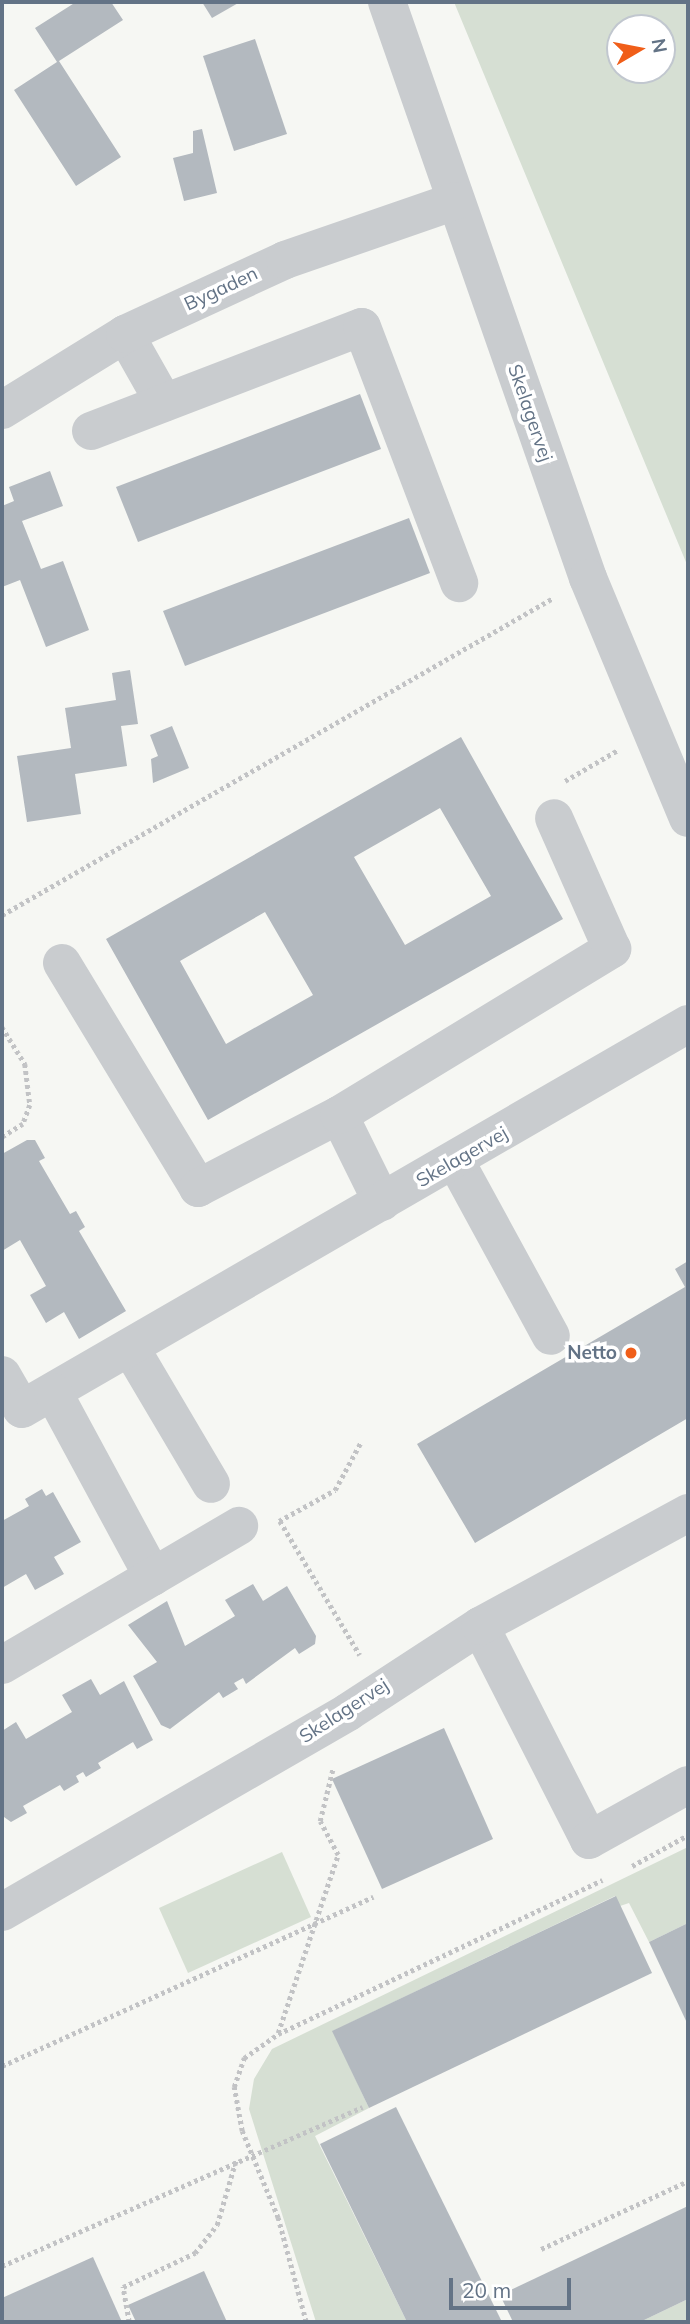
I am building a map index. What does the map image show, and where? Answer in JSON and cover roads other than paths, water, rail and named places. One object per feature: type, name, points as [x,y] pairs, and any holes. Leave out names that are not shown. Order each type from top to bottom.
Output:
[{"type":"street","name":"Skelagervej","points":[[387,2],[588,578],[688,818]]},
{"type":"street","name":"Bygaden","points":[[2,410],[125,334],[285,260],[455,201]]},
{"type":"street","points":[[90,431],[362,327],[459,583]]},
{"type":"street","points":[[125,334],[164,403]]},
{"type":"street","points":[[62,963],[198,1188],[339,1115],[612,949],[554,818]]},
{"type":"street","name":"Skelagervej","points":[[2,1375],[22,1409],[456,1161],[688,1024]]},
{"type":"street","points":[[339,1115],[382,1202]]},
{"type":"street","points":[[456,1161],[551,1336]]},
{"type":"street","points":[[130,1348],[211,1484]]},
{"type":"street","points":[[52,1392],[153,1577]]},
{"type":"street","name":"Skelagervej","points":[[2,1912],[348,1712],[380,1687],[480,1626],[685,1523]]},
{"type":"street","points":[[2,1665],[239,1526]]},
{"type":"street","points":[[480,1626],[589,1840],[688,1784]]},
{"type":"place","name":"Netto","points":[[631,1353]]}]
